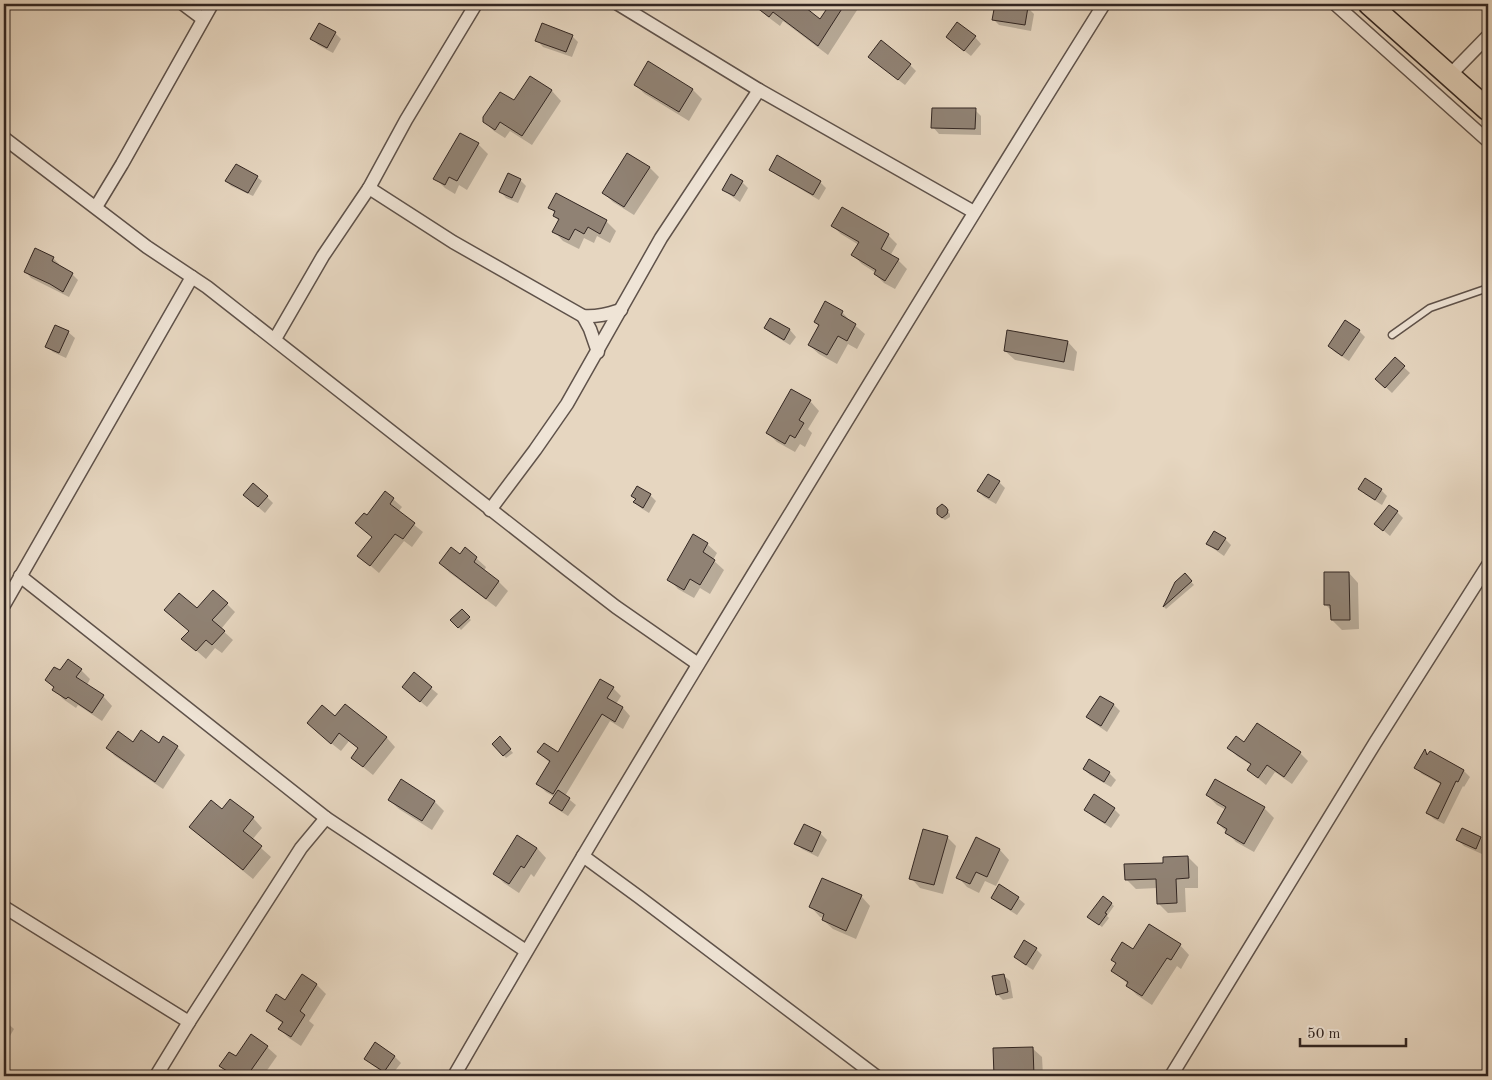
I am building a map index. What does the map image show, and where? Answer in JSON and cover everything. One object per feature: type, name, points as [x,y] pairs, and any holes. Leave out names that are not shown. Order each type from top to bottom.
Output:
[{"type":"highway","points":[[1369,4],[1488,110]]},
{"type":"street","points":[[183,4],[202,19]]},
{"type":"street","points":[[96,207],[212,4]]},
{"type":"street","points":[[275,339],[324,256],[369,188],[406,120],[476,4]]},
{"type":"street","points":[[618,4],[759,90],[974,212]]},
{"type":"street","points":[[454,1076],[526,951],[698,664],[974,212],[1104,4]]},
{"type":"street","points":[[1335,4],[1488,141]]},
{"type":"street","points":[[1449,76],[1488,36]]},
{"type":"street","points":[[490,510],[567,404],[661,238],[759,90]]},
{"type":"street","points":[[4,138],[147,247],[207,287],[275,339],[490,510],[616,607],[698,664]]},
{"type":"street","points":[[369,188],[453,242],[583,316],[594,317],[621,310]]},
{"type":"street","points":[[4,605],[192,277]]},
{"type":"street","points":[[583,316],[598,352]]},
{"type":"street","points":[[1170,1076],[1375,743],[1488,565]]},
{"type":"street","points":[[20,576],[326,818],[526,951]]},
{"type":"street","points":[[156,1076],[188,1022],[301,848],[314,835],[326,818]]},
{"type":"street","points":[[584,856],[876,1076]]},
{"type":"street","points":[[4,907],[188,1022]]},
{"type":"lane","points":[[1392,335],[1430,308],[1488,288]]},
{"type":"building","points":[[752,4],[801,4],[820,19],[830,4],[845,4],[818,46],[773,12],[769,17]]},
{"type":"building","points":[[995,4],[1028,7],[1025,25],[992,20]]},
{"type":"building","points":[[957,22],[976,36],[964,51],[946,37]]},
{"type":"building","points":[[319,23],[336,32],[327,48],[310,39]]},
{"type":"building","points":[[542,23],[573,35],[566,52],[535,41]]},
{"type":"building","points":[[881,40],[911,64],[898,80],[868,57]]},
{"type":"building","points":[[648,61],[693,89],[679,112],[634,85]]},
{"type":"building","points":[[530,76],[552,90],[522,136],[500,122],[495,130],[483,122],[483,117],[500,92],[514,100]]},
{"type":"building","points":[[932,108],[976,108],[975,129],[931,128]]},
{"type":"building","points":[[460,133],[479,143],[457,181],[449,177],[445,185],[433,179]]},
{"type":"building","points":[[627,153],[650,167],[624,207],[602,193]]},
{"type":"building","points":[[777,155],[821,181],[813,195],[769,170]]},
{"type":"building","points":[[236,164],[258,176],[248,193],[225,181]]},
{"type":"building","points":[[508,173],[521,179],[512,198],[499,192]]},
{"type":"building","points":[[731,174],[743,181],[734,196],[722,190]]},
{"type":"building","points":[[556,193],[607,220],[600,234],[588,227],[584,234],[575,229],[569,240],[552,232],[559,219],[553,216],[555,211],[548,208]]},
{"type":"building","points":[[842,207],[889,234],[881,249],[899,259],[885,281],[874,274],[876,270],[851,255],[859,242],[831,226]]},
{"type":"building","points":[[35,248],[54,257],[52,261],[73,273],[63,292],[24,272]]},
{"type":"building","points":[[825,301],[843,311],[841,315],[856,324],[847,341],[838,336],[827,355],[808,345],[819,325],[814,322]]},
{"type":"building","points":[[770,318],[790,329],[784,340],[764,328]]},
{"type":"building","points":[[1345,320],[1360,330],[1342,356],[1328,346]]},
{"type":"building","points":[[55,325],[69,331],[59,353],[45,347]]},
{"type":"building","points":[[1007,330],[1068,341],[1064,362],[1004,351]]},
{"type":"building","points":[[1395,357],[1405,366],[1385,388],[1375,379]]},
{"type":"building","points":[[791,389],[811,400],[799,420],[804,423],[795,438],[790,435],[785,444],[766,433]]},
{"type":"building","points":[[988,474],[1000,481],[989,498],[977,491]]},
{"type":"building","points":[[1365,478],[1382,489],[1375,500],[1358,489]]},
{"type":"building","points":[[253,483],[268,496],[258,507],[243,495]]},
{"type":"building","points":[[637,486],[651,494],[643,508],[633,502],[636,499],[631,496]]},
{"type":"building","points":[[385,491],[394,498],[390,504],[415,523],[403,539],[395,534],[370,566],[357,556],[372,537],[355,523],[364,513],[367,515]]},
{"type":"building","points":[[942,504],[948,510],[947,514],[942,518],[937,514],[937,508]]},
{"type":"building","points":[[1389,505],[1398,511],[1383,531],[1374,524]]},
{"type":"building","points":[[1214,531],[1226,538],[1218,550],[1206,544]]},
{"type":"building","points":[[693,534],[708,543],[703,552],[715,560],[700,585],[690,579],[684,590],[667,580]]},
{"type":"building","points":[[451,547],[460,554],[465,547],[477,557],[474,562],[499,581],[486,599],[439,563]]},
{"type":"building","points":[[1324,572],[1349,572],[1350,620],[1331,620],[1330,605],[1324,605]]},
{"type":"building","points":[[1185,573],[1192,581],[1163,607],[1175,582]]},
{"type":"building","points":[[213,590],[228,603],[212,620],[225,631],[212,645],[206,640],[196,651],[181,639],[189,631],[164,610],[179,593],[197,608]]},
{"type":"building","points":[[462,609],[470,617],[458,628],[450,620]]},
{"type":"building","points":[[68,659],[82,669],[76,677],[104,695],[92,713],[68,697],[66,699],[52,690],[54,687],[45,680],[54,667],[60,670]]},
{"type":"building","points":[[414,672],[432,687],[420,702],[402,687]]},
{"type":"building","points":[[600,679],[614,687],[607,698],[623,707],[615,722],[602,714],[553,794],[536,784],[550,761],[537,752],[544,743],[558,752]]},
{"type":"building","points":[[1100,696],[1114,704],[1101,726],[1086,717]]},
{"type":"building","points":[[345,704],[387,737],[363,767],[351,758],[358,748],[339,733],[331,744],[307,723],[322,705],[335,716]]},
{"type":"building","points":[[1257,723],[1301,752],[1284,777],[1267,765],[1258,778],[1247,770],[1251,764],[1227,748],[1236,736],[1244,742]]},
{"type":"building","points":[[141,730],[159,743],[163,736],[178,746],[155,782],[106,748],[118,731],[133,742]]},
{"type":"building","points":[[500,736],[511,749],[503,756],[492,744]]},
{"type":"building","points":[[1425,749],[1427,755],[1430,751],[1464,770],[1458,782],[1456,781],[1438,819],[1426,813],[1441,783],[1414,768]]},
{"type":"building","points":[[1089,759],[1110,772],[1104,782],[1083,769]]},
{"type":"building","points":[[401,779],[435,801],[422,821],[388,800]]},
{"type":"building","points":[[1215,779],[1265,807],[1244,844],[1225,833],[1227,829],[1217,823],[1226,807],[1206,795]]},
{"type":"building","points":[[558,790],[570,798],[562,811],[549,803]]},
{"type":"building","points":[[1094,794],[1115,808],[1105,823],[1084,810]]},
{"type":"building","points":[[230,799],[254,817],[243,831],[262,846],[243,870],[189,827],[211,800],[222,809]]},
{"type":"building","points":[[804,824],[821,832],[812,852],[794,844]]},
{"type":"building","points":[[1462,828],[1481,837],[1476,849],[1456,840]]},
{"type":"building","points":[[923,829],[948,836],[934,885],[909,879]]},
{"type":"building","points":[[517,835],[537,848],[524,868],[521,866],[509,884],[493,874]]},
{"type":"building","points":[[976,837],[1000,849],[987,877],[976,872],[970,884],[956,878]]},
{"type":"building","points":[[1188,856],[1189,878],[1176,879],[1177,903],[1157,904],[1156,879],[1125,880],[1124,864],[1163,863],[1163,857]]},
{"type":"building","points":[[822,878],[862,895],[846,931],[822,920],[824,914],[809,907]]},
{"type":"building","points":[[999,884],[1019,897],[1011,910],[991,898]]},
{"type":"building","points":[[1103,896],[1112,903],[1099,925],[1087,917]]},
{"type":"building","points":[[1149,924],[1181,944],[1171,960],[1167,958],[1142,996],[1126,986],[1128,982],[1111,971],[1116,963],[1111,960],[1122,942],[1133,949]]},
{"type":"building","points":[[1024,940],[1037,948],[1026,965],[1014,957]]},
{"type":"building","points":[[302,974],[317,984],[300,1011],[305,1015],[291,1037],[278,1029],[283,1022],[266,1011],[276,994],[285,1000]]},
{"type":"building","points":[[1004,974],[1008,992],[996,995],[992,976]]},
{"type":"building","points":[[251,1034],[268,1046],[247,1076],[235,1076],[219,1066],[229,1052],[236,1056]]},
{"type":"building","points":[[375,1042],[395,1056],[384,1072],[364,1059]]},
{"type":"building","points":[[1033,1047],[1034,1076],[994,1076],[993,1048]]}]
